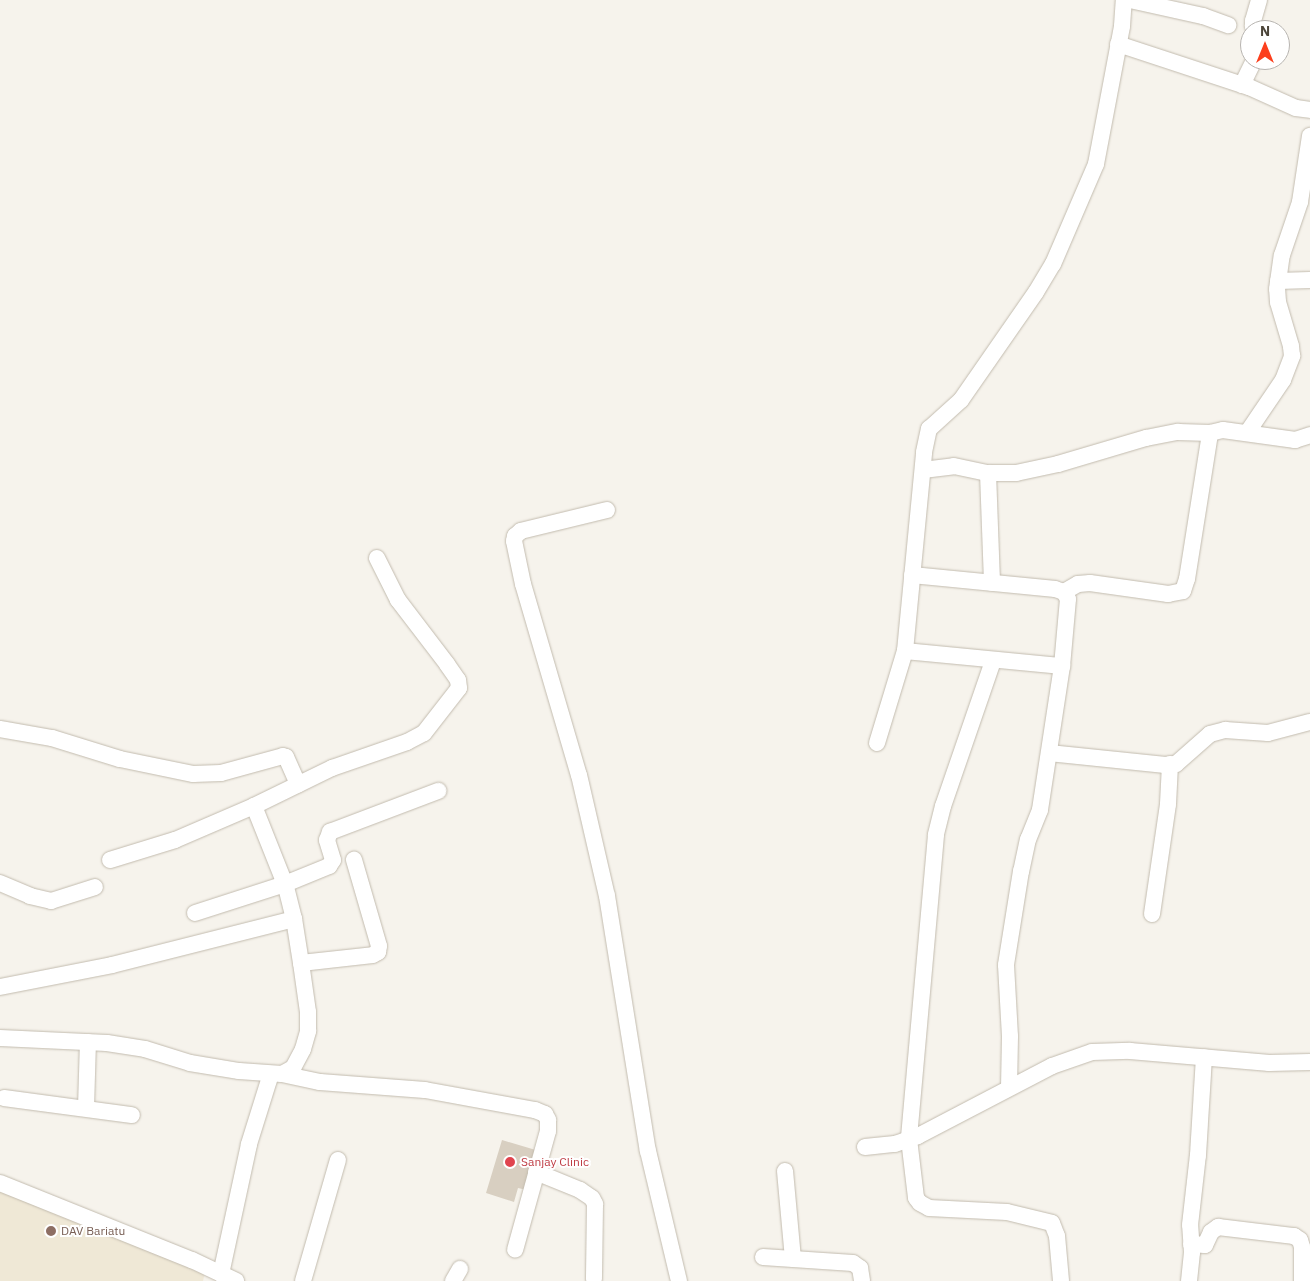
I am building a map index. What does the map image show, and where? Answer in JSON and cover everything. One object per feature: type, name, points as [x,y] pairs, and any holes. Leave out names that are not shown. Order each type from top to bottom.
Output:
[{"type":"street","points":[[877,743],[905,651],[924,452],[929,429],[961,400],[1053,264],[1096,164],[1124,0]]},
{"type":"street","points":[[1130,0],[1203,16],[1228,25]]},
{"type":"street","points":[[1253,20],[1259,0]]},
{"type":"street","points":[[1118,44],[1242,85],[1296,108],[1310,110]]},
{"type":"street","points":[[1242,85],[1249,70]]},
{"type":"street","points":[[1247,433],[1283,380],[1292,356],[1292,346],[1278,302],[1278,281],[1282,255],[1305,202],[1310,136]]},
{"type":"street","points":[[1278,281],[1310,280]]},
{"type":"street","points":[[923,470],[954,466],[988,473],[1030,471],[1153,436],[1178,432],[1210,433],[1215,430],[1295,440],[1310,435]]},
{"type":"street","points":[[1064,592],[1078,584],[1168,594],[1183,591],[1187,579],[1210,433]]},
{"type":"street","points":[[988,473],[992,583]]},
{"type":"street","points":[[607,510],[521,531],[515,536],[514,542],[523,584],[580,775],[607,896],[648,1151],[679,1281]]},
{"type":"street","points":[[110,860],[182,838],[339,765],[424,733],[459,688],[458,680],[398,600],[376,558]]},
{"type":"street","points":[[912,575],[1054,589],[1064,592],[1068,599],[1069,610],[1062,666],[1040,810],[1028,839],[1006,965],[1010,1036],[1009,1088]]},
{"type":"street","points":[[905,651],[1062,666]]},
{"type":"street","points":[[993,660],[942,806],[936,835],[909,1140],[916,1198],[920,1203],[929,1208],[1007,1212],[1052,1223],[1057,1236],[1061,1281]]},
{"type":"street","points":[[1049,753],[1176,764],[1210,734],[1225,730],[1268,733],[1310,722]]},
{"type":"street","points":[[0,729],[52,738],[120,759],[193,774],[221,773],[283,756],[286,757],[298,784]]},
{"type":"street","points":[[1152,914],[1167,811],[1170,764]]},
{"type":"street","points":[[195,913],[285,884],[328,866],[333,860],[327,840],[330,832],[438,791]]},
{"type":"street","points":[[221,1274],[247,1152],[277,1074],[293,1068],[303,1049],[308,1031],[308,1012],[294,919],[285,884],[254,806]]},
{"type":"street","points":[[301,963],[373,955],[378,952],[379,946],[354,860]]},
{"type":"street","points":[[0,883],[30,896],[51,901],[95,887]]},
{"type":"street","points":[[0,987],[112,965],[294,919]]},
{"type":"street","points":[[0,1038],[88,1042],[145,1049],[190,1063],[214,1067],[277,1074],[320,1082],[425,1090],[541,1112],[547,1117],[548,1124],[515,1250]]},
{"type":"street","points":[[86,1108],[88,1042]]},
{"type":"street","points":[[865,1147],[895,1144],[909,1140],[1065,1060],[1092,1052],[1130,1051],[1269,1063],[1310,1062]]},
{"type":"street","points":[[1189,1281],[1190,1225],[1198,1155],[1204,1058]]},
{"type":"street","points":[[4,1098],[132,1115]]},
{"type":"street","points":[[303,1281],[338,1160]]},
{"type":"street","points":[[785,1171],[792,1259]]},
{"type":"street","points":[[536,1172],[588,1194],[595,1204],[594,1279]]},
{"type":"street","points":[[0,1183],[192,1260],[236,1281]]},
{"type":"street","points":[[1191,1244],[1205,1246],[1211,1232],[1218,1227],[1294,1236],[1300,1240],[1302,1247],[1302,1281]]},
{"type":"street","points":[[763,1257],[853,1263],[860,1268],[862,1281]]},
{"type":"shaded area","name":"DAV Bariatu","points":[[0,1189],[205,1272],[203,1281],[0,1281]]},
{"type":"building","points":[[502,1140],[539,1151],[527,1190],[518,1188],[514,1202],[486,1193]]},
{"type":"place","name":"Sanjay Clinic","points":[[510,1162]]},
{"type":"place","name":"DAV Bariatu","points":[[51,1231]]}]
